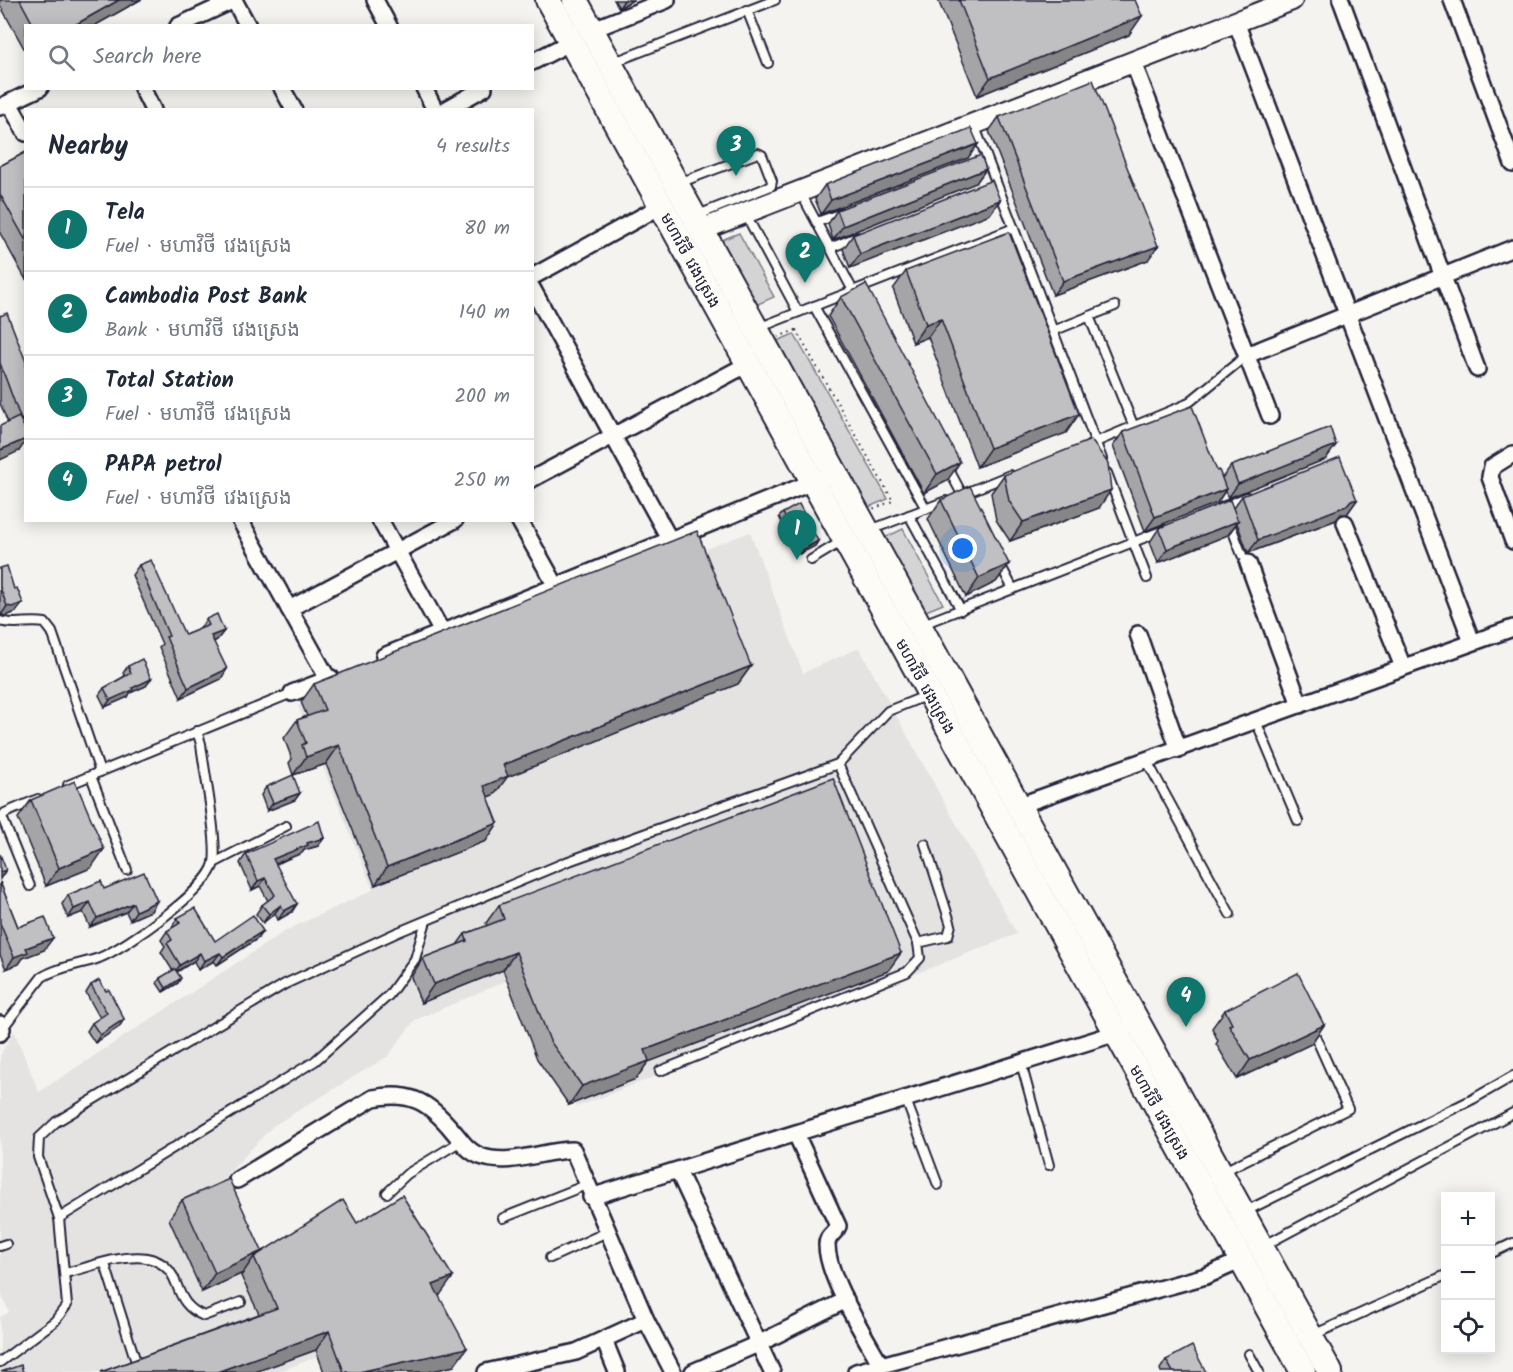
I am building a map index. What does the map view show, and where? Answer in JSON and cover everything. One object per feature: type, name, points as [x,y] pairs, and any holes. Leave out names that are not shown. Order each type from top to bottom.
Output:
[{"type":"main road","name":"មហាវិថី វេងស្រេង","points":[[548,0],[609,63],[756,329],[824,477],[1251,1253],[1303,1372]]},
{"type":"main road","name":"មហាវិថី វេងស្រេង","points":[[574,0],[581,36],[661,206],[748,364],[824,477]]},
{"type":"main road","name":"មហាវិថី វេងស្រេង","points":[[856,536],[919,626],[940,688],[1018,806],[1127,1029],[1220,1172],[1242,1213],[1251,1253],[1310,1336],[1330,1372]]},
{"type":"street","points":[[182,24],[234,0],[247,24]]},
{"type":"street","points":[[375,0],[388,24]]},
{"type":"street","points":[[534,61],[581,36],[667,0]]},
{"type":"street","points":[[698,224],[745,213],[1292,0]]},
{"type":"street","points":[[1341,0],[1477,369]]},
{"type":"street","points":[[1452,0],[1513,164]]},
{"type":"street","points":[[1236,22],[1472,642]]},
{"type":"street","points":[[1133,62],[1270,416]]},
{"type":"street","points":[[24,130],[4,105],[36,90]]},
{"type":"street","points":[[143,90],[152,108]]},
{"type":"street","points":[[283,90],[293,108]]},
{"type":"street","points":[[424,90],[434,108]]},
{"type":"street","points":[[449,108],[480,90]]},
{"type":"street","points":[[534,276],[661,206]]},
{"type":"street","points":[[1247,355],[1346,313],[1513,248]]},
{"type":"street","points":[[534,292],[670,540]]},
{"type":"street","points":[[534,478],[748,364]]},
{"type":"street","points":[[1513,454],[1491,467],[1490,477],[1513,541]]},
{"type":"street","points":[[369,662],[824,477]]},
{"type":"street","points":[[241,522],[328,679]]},
{"type":"street","points":[[381,522],[442,633]]},
{"type":"street","points":[[289,609],[451,522]]},
{"type":"street","points":[[520,522],[556,586]]},
{"type":"street","points":[[1345,523],[1403,667]]},
{"type":"street","points":[[1245,559],[1300,705]]},
{"type":"street","points":[[1018,806],[1513,628]]},
{"type":"street","points":[[1138,634],[1179,750]]},
{"type":"street","points":[[292,693],[348,670]]},
{"type":"street","points":[[589,1191],[678,1171],[1127,1029]]},
{"type":"street","points":[[237,1180],[373,1098],[393,1094],[412,1098],[428,1105],[461,1141],[480,1156],[509,1159],[573,1150],[646,1320],[673,1372]]},
{"type":"street","points":[[796,1134],[838,1226],[826,1244],[846,1300],[890,1366]]},
{"type":"street","points":[[678,1171],[772,1372]]},
{"type":"street","points":[[856,1372],[890,1366],[1206,1276],[1251,1253]]},
{"type":"street","points":[[693,1372],[760,1343],[846,1300]]},
{"type":"street","points":[[486,1372],[576,1352],[646,1320]]},
{"type":"street","points":[[604,1340],[617,1372]]},
{"type":"lane","points":[[609,63],[775,0]]},
{"type":"lane","points":[[747,10],[768,63]]},
{"type":"lane","points":[[975,127],[1147,578]]},
{"type":"lane","points":[[676,184],[758,153],[762,154],[773,182],[771,186],[698,224]]},
{"type":"lane","points":[[976,161],[987,157]]},
{"type":"lane","points":[[985,186],[996,182]]},
{"type":"lane","points":[[803,197],[864,311]]},
{"type":"lane","points":[[817,222],[849,210]]},
{"type":"lane","points":[[745,213],[798,312]]},
{"type":"lane","points":[[756,329],[1014,228]]},
{"type":"lane","points":[[830,248],[863,235]]},
{"type":"lane","points":[[814,306],[926,508]]},
{"type":"lane","points":[[1053,331],[1115,306]]},
{"type":"lane","points":[[1089,316],[1134,427]]},
{"type":"lane","points":[[1084,446],[1187,404],[1247,355]]},
{"type":"lane","points":[[1187,404],[1190,414]]},
{"type":"lane","points":[[940,453],[968,505]]},
{"type":"lane","points":[[811,560],[856,536],[1018,472]]},
{"type":"lane","points":[[1214,510],[1255,494]]},
{"type":"lane","points":[[1220,496],[1245,559]]},
{"type":"lane","points":[[909,515],[961,609]]},
{"type":"lane","points":[[919,626],[1174,526]]},
{"type":"lane","points":[[996,557],[1013,589]]},
{"type":"lane","points":[[0,621],[9,624],[32,621],[45,623],[52,632],[100,772]]},
{"type":"lane","points":[[0,1362],[55,1322],[67,1305],[59,1218],[38,1157],[39,1138],[56,1122],[285,984],[566,862],[838,764],[888,711],[940,688]]},
{"type":"lane","points":[[58,790],[197,730],[292,693]]},
{"type":"lane","points":[[1256,721],[1298,821]]},
{"type":"lane","points":[[1,1029],[42,977],[51,971],[98,958],[131,942],[170,913],[211,871],[213,863],[201,744],[197,730]]},
{"type":"lane","points":[[1147,761],[1230,914]]},
{"type":"lane","points":[[660,1071],[906,972],[920,958],[918,943],[838,764]]},
{"type":"lane","points":[[90,776],[127,870]]},
{"type":"lane","points":[[30,886],[2,818],[5,813],[48,794]]},
{"type":"lane","points":[[213,863],[286,826]]},
{"type":"lane","points":[[918,943],[948,936],[951,925],[925,844]]},
{"type":"lane","points":[[59,1218],[315,1062],[388,995],[415,959],[426,921]]},
{"type":"lane","points":[[1220,1172],[1348,1109],[1310,1025]]},
{"type":"lane","points":[[1022,1063],[1049,1165]]},
{"type":"lane","points":[[1242,1213],[1473,1099],[1513,1076]]},
{"type":"lane","points":[[906,1100],[938,1185]]},
{"type":"lane","points":[[1251,1253],[1513,1113]]},
{"type":"lane","points":[[387,1193],[407,1174],[461,1141]]},
{"type":"lane","points":[[503,1218],[589,1191]]},
{"type":"lane","points":[[549,1258],[607,1232]]},
{"type":"lane","points":[[1495,1252],[1513,1243]]},
{"type":"lane","points":[[65,1273],[143,1255],[159,1259],[172,1272],[183,1301],[193,1312],[204,1316],[241,1302]]},
{"type":"lane","points":[[105,1264],[138,1365]]},
{"type":"lane","points":[[1310,1336],[1441,1277]]},
{"type":"lane","points":[[1249,1354],[1259,1372]]},
{"type":"shaded area","points":[[739,233],[774,297],[751,307],[717,242]]},
{"type":"shaded area","points":[[794,334],[888,499],[864,509],[772,343]]},
{"type":"shaded area","points":[[903,529],[943,604],[921,613],[882,539]]},
{"type":"shaded area","points":[[750,532],[803,673],[859,648],[1017,934],[577,1107],[548,1070],[511,979],[415,1020],[388,1056],[273,1126],[218,1184],[255,1273],[330,1352],[277,1372],[0,1372],[0,1317],[9,1312],[0,1291],[0,1056],[14,1031],[39,1092],[287,930],[373,890],[298,706]]},
{"type":"building","points":[[20,0],[119,0],[77,24],[33,24]]},
{"type":"building","points":[[959,0],[1135,0],[1142,16],[990,78]]},
{"type":"building","points":[[1093,80],[1158,246],[1063,281],[999,117]]},
{"type":"building","points":[[971,128],[978,144],[831,200],[825,185]]},
{"type":"building","points":[[24,153],[24,237],[0,194],[0,166]]},
{"type":"building","points":[[981,155],[986,169],[843,226],[837,210]]},
{"type":"building","points":[[992,180],[1000,200],[860,254],[853,235]]},
{"type":"building","points":[[1009,232],[1079,414],[990,448],[941,319],[926,324],[906,271]]},
{"type":"building","points":[[866,284],[960,462],[937,474],[841,297]]},
{"type":"building","points":[[7,313],[24,357],[24,419],[21,420],[0,363],[0,316]]},
{"type":"building","points":[[1192,406],[1226,489],[1155,517],[1123,432]]},
{"type":"building","points":[[19,417],[24,427],[24,440],[0,450],[0,426]]},
{"type":"building","points":[[1330,427],[1336,445],[1238,484],[1231,466]]},
{"type":"building","points":[[1091,440],[1108,463],[1111,490],[1023,522],[1009,501],[1004,475]]},
{"type":"building","points":[[1340,457],[1357,500],[1351,500],[1346,506],[1258,540],[1242,496]]},
{"type":"building","points":[[970,486],[1009,564],[979,578],[941,500]]},
{"type":"building","points":[[1230,500],[1238,521],[1167,549],[1159,528]]},
{"type":"building","points":[[799,504],[818,541],[802,550],[783,513]]},
{"type":"building","points":[[697,531],[751,666],[503,765],[508,776],[484,786],[498,823],[387,867],[339,745],[306,757],[302,745],[306,743],[297,720],[325,710],[314,684]]},
{"type":"building","points":[[151,560],[185,635],[209,625],[206,619],[217,614],[224,631],[211,636],[227,669],[188,688],[139,565]]},
{"type":"building","points":[[7,566],[14,589],[17,588],[23,603],[12,607],[7,606],[0,587],[0,568]]},
{"type":"building","points":[[142,659],[151,679],[110,700],[104,688],[131,673],[128,666]]},
{"type":"building","points":[[293,775],[300,793],[273,803],[266,787]]},
{"type":"building","points":[[833,778],[901,953],[645,1050],[649,1061],[582,1086],[550,1041],[516,952],[434,984],[423,958],[467,941],[465,934],[504,919],[499,905]]},
{"type":"building","points":[[75,781],[104,849],[59,868],[31,800]]},
{"type":"building","points":[[319,821],[324,838],[307,843],[308,845],[273,859],[297,904],[284,911],[281,905],[269,914],[262,905],[275,895],[265,878],[258,881],[246,854]]},
{"type":"building","points":[[0,854],[6,870],[0,872]]},
{"type":"building","points":[[144,872],[157,901],[136,911],[133,903],[97,918],[90,902],[74,909],[68,895],[101,881],[104,889]]},
{"type":"building","points":[[0,882],[18,927],[45,917],[53,938],[26,948],[28,952],[14,957],[0,923]]},
{"type":"building","points":[[195,908],[215,941],[253,915],[263,931],[223,957],[220,953],[204,961],[200,953],[180,965],[167,943],[172,940],[167,931],[180,923],[177,918]]},
{"type":"building","points":[[175,969],[181,978],[166,988],[160,978]]},
{"type":"building","points":[[1298,973],[1324,1025],[1250,1060],[1229,1025],[1232,1024],[1225,1010]]},
{"type":"building","points":[[99,980],[106,991],[109,990],[124,1019],[100,1035],[92,1023],[107,1013],[91,985]]},
{"type":"building","points":[[229,1179],[262,1251],[215,1273],[182,1200]]},
{"type":"building","points":[[402,1195],[453,1277],[433,1285],[467,1348],[359,1372],[344,1372],[329,1331],[217,1372],[101,1372],[277,1308],[254,1257],[343,1200],[357,1223]]},
{"type":"building","points":[[1192,1346],[1206,1372],[1173,1372],[1166,1360]]},
{"type":"building","points":[[21,1365],[23,1372],[1,1372]]},
{"type":"place","name":"Total Station","points":[[736,176]]},
{"type":"place","name":"Cambodia Post Bank","points":[[805,283]]},
{"type":"place","name":"Tela","points":[[797,560]]},
{"type":"place","name":"PAPA petrol","points":[[1186,1027]]}]
